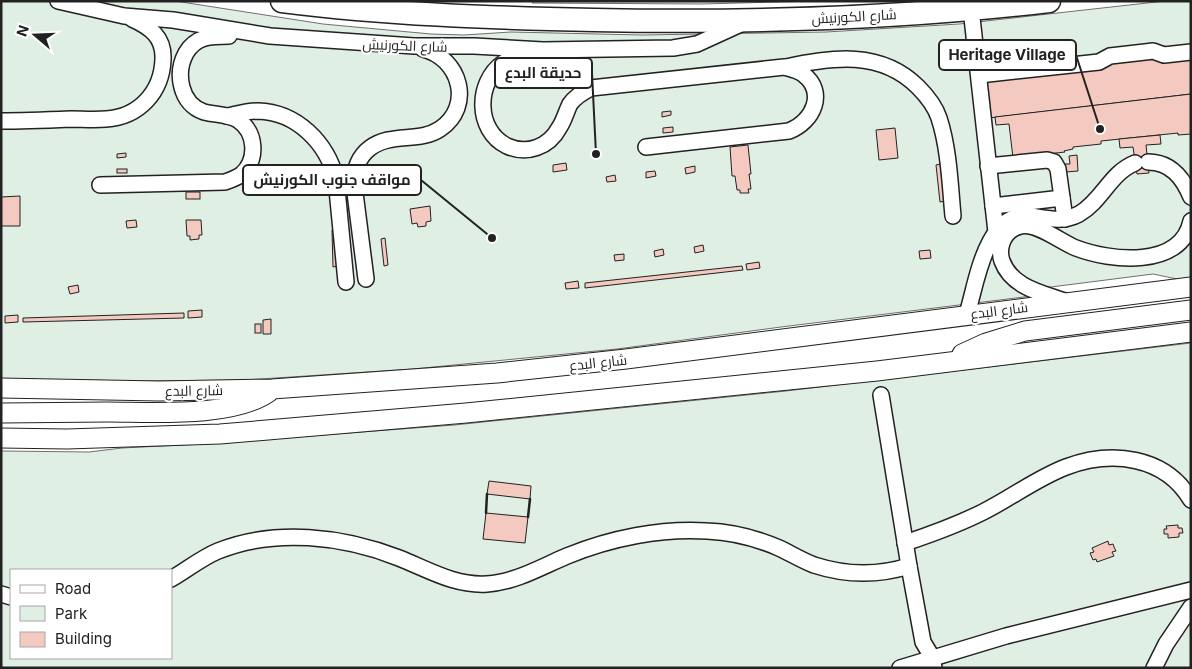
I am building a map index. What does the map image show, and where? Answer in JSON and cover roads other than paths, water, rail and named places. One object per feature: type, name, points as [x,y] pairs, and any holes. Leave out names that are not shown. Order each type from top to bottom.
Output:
[{"type":"highway","name":"شارع الكورنيش","points":[[282,1],[388,12],[660,22],[749,21],[870,16],[1049,1]]},
{"type":"main road","name":"شارع البدع","points":[[1,388],[159,391],[272,389],[517,370],[626,359],[1191,287]]},
{"type":"main road","points":[[948,362],[986,343],[1025,331],[1191,310]]},
{"type":"main road","points":[[1,438],[67,439],[229,433],[466,413],[877,370],[1191,332]]},
{"type":"main road","points":[[1,413],[183,412],[238,406],[260,398],[272,389]]},
{"type":"street","name":"شارع الكورنيش","points":[[58,1],[124,16],[173,20],[270,36],[414,46],[474,46],[543,50],[673,48],[697,44],[749,21]]},
{"type":"street","points":[[971,9],[984,121],[991,141],[997,205],[996,232]]},
{"type":"street","points":[[1,121],[106,119],[128,114],[146,103],[154,91],[163,67],[161,42],[148,27],[124,16]]},
{"type":"street","points":[[100,185],[208,184],[236,179],[243,173],[249,166],[252,157],[253,146],[251,136],[246,127],[227,116],[202,111],[193,104],[186,95],[180,77],[183,58],[195,42],[203,37],[270,36]]},
{"type":"street","points":[[366,279],[354,185],[354,174],[360,158],[364,152],[380,141],[425,136],[441,128],[452,115],[459,98],[459,83],[446,61],[433,51],[414,46]]},
{"type":"street","points":[[543,50],[516,56],[504,62],[488,79],[483,108],[486,125],[497,139],[513,148],[532,149],[549,141],[559,128],[571,103],[591,88],[784,67],[841,58],[864,59],[886,65],[912,81],[929,99],[939,116],[946,149],[953,216]]},
{"type":"street","points":[[979,75],[1099,62],[1110,56],[1153,51],[1162,54],[1191,52]]},
{"type":"street","points":[[646,147],[789,131],[797,128],[803,124],[812,112],[814,90],[807,78],[802,74],[784,67]]},
{"type":"street","points":[[227,116],[259,111],[280,115],[302,126],[320,143],[332,165],[336,179],[346,282]]},
{"type":"street","points":[[993,166],[1051,160],[1054,162],[1058,169],[1065,219]]},
{"type":"street","points":[[968,314],[986,254],[996,232],[1003,224],[1022,216],[1048,220],[1065,219],[1077,215],[1087,209],[1121,171],[1142,163],[1162,164],[1176,172],[1186,184],[1191,197]]},
{"type":"street","points":[[997,205],[1062,198]]},
{"type":"street","points":[[1067,302],[1028,288],[1012,277],[1005,268],[1000,246],[1004,236],[1012,229],[1022,225],[1032,226],[1077,248],[1103,255],[1147,257],[1159,255],[1170,250],[1182,240],[1191,221]]},
{"type":"street","points":[[881,395],[923,642],[933,662]]},
{"type":"street","points":[[905,543],[944,530],[984,512],[1055,471],[1095,460],[1123,458],[1148,464],[1167,473],[1176,480],[1191,500]]},
{"type":"street","points":[[172,578],[218,551],[252,541],[288,537],[306,538],[369,549],[390,555],[443,578],[478,584],[499,583],[517,578],[568,556],[606,543],[657,533],[691,530],[724,532],[753,539],[812,564],[835,570],[874,573],[909,566]]},
{"type":"street","points":[[900,668],[933,662],[1006,636],[1191,590]]},
{"type":"street","points":[[1154,668],[1166,644],[1191,607]]},
{"type":"place","name":"Heritage Village","points":[[1100,129]]},
{"type":"place","name":"حديقة البدع","points":[[596,154]]},
{"type":"place","name":"مواقف جنوب الكورنيش","points":[[492,238]]}]
